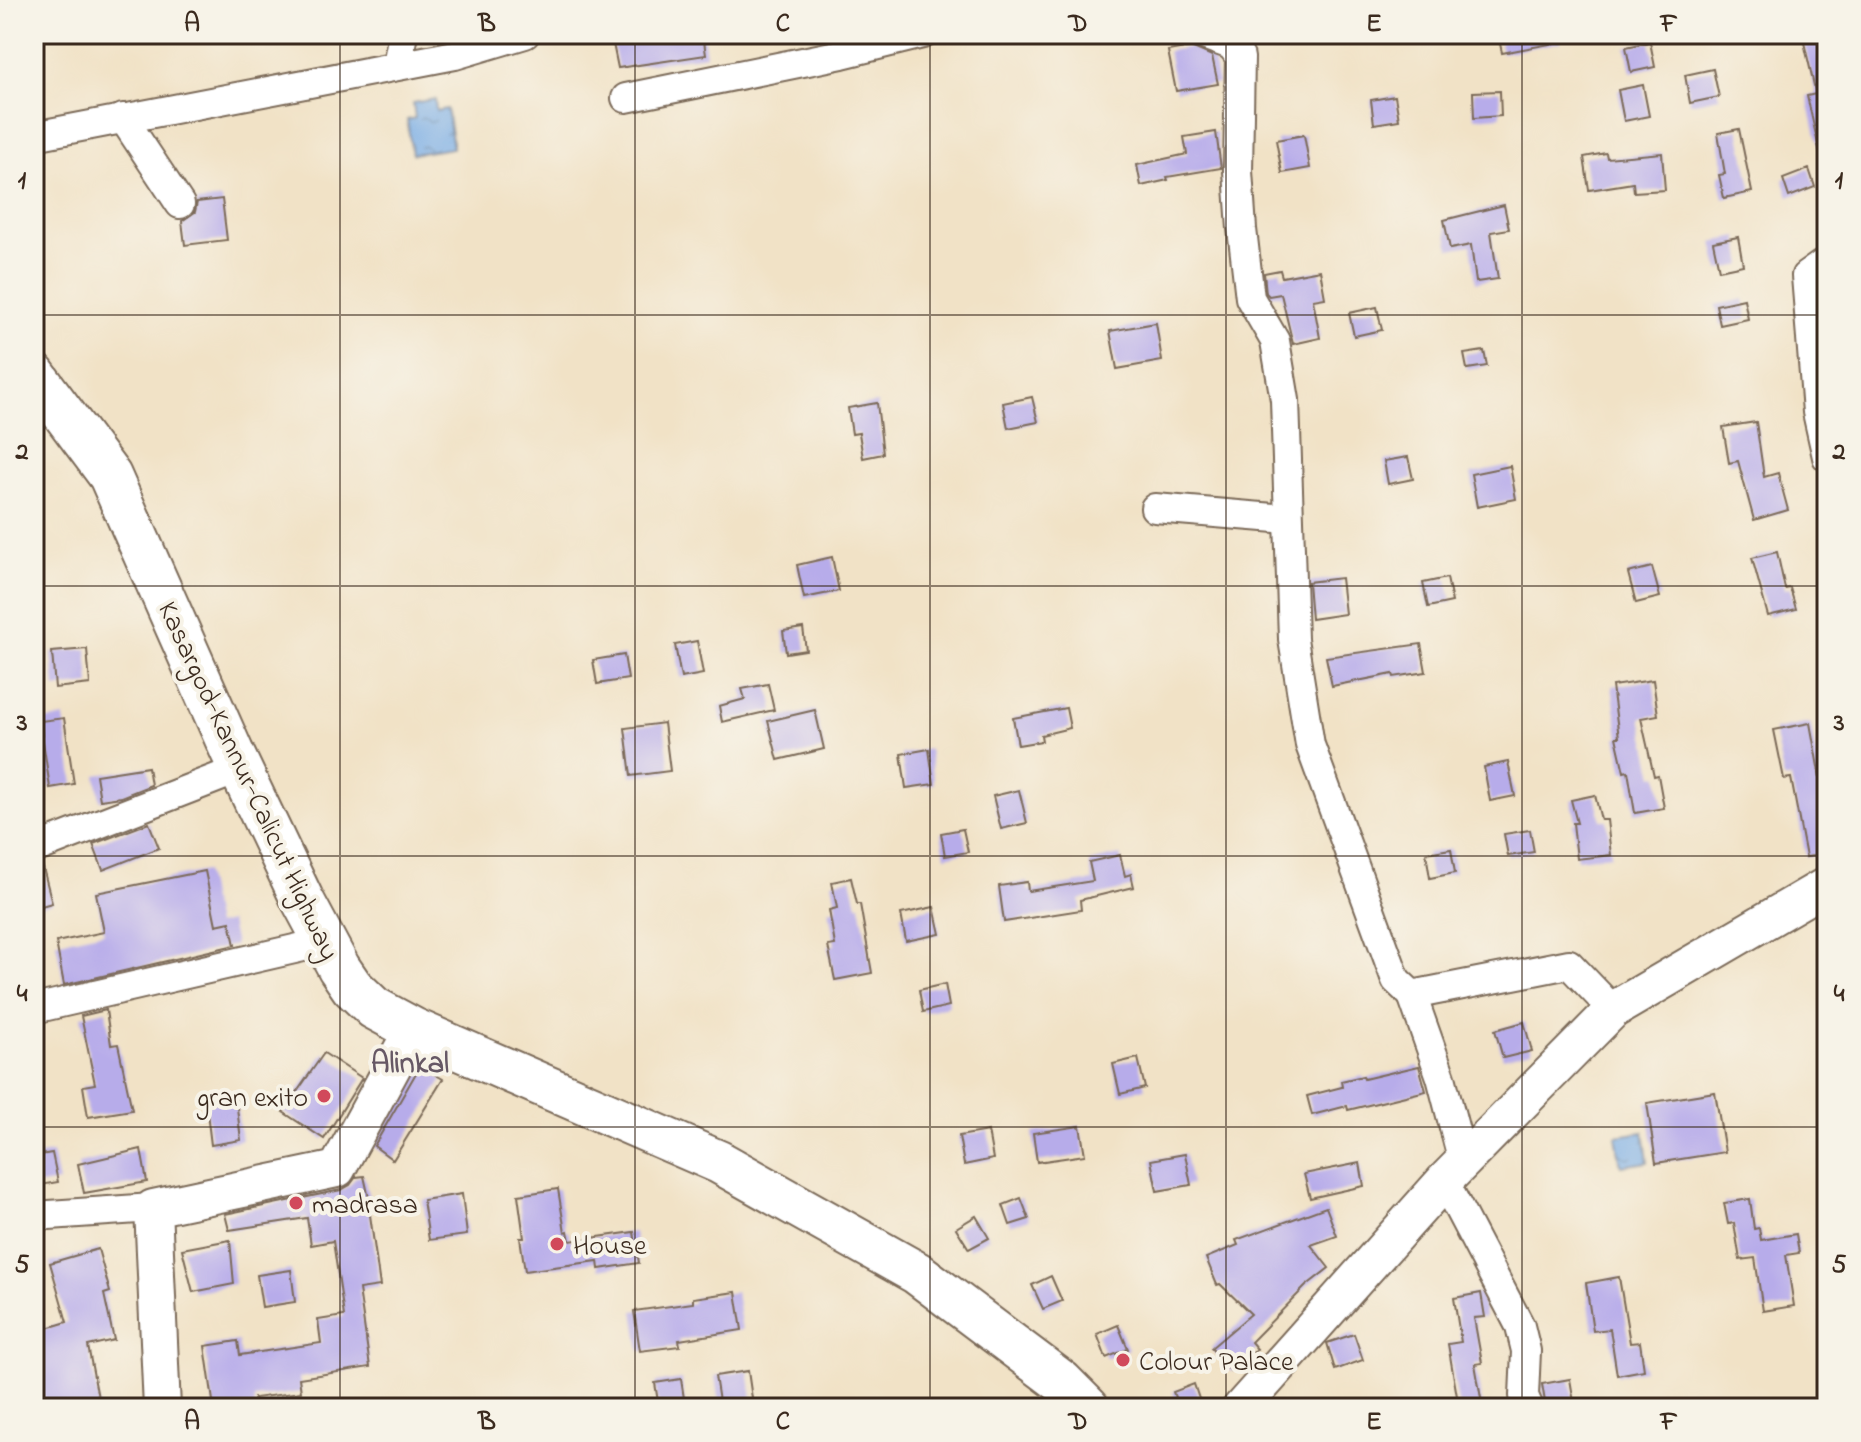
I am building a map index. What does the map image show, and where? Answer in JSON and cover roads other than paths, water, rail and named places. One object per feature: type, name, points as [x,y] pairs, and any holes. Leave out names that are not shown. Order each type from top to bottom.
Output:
[{"type":"highway","name":"Kasargod-Kannur-Calicut Highway","points":[[34,374],[110,476],[240,769],[325,942],[352,987],[374,1008],[413,1029],[719,1162],[917,1273],[1062,1382],[1088,1408]]},
{"type":"main road","points":[[1241,1408],[1453,1171],[1613,1010],[1827,885]]},
{"type":"main road","points":[[162,1408],[153,1208],[337,1169],[413,1029]]},
{"type":"street","points":[[397,65],[403,34]]},
{"type":"street","points":[[34,136],[455,55],[525,34]]},
{"type":"street","points":[[626,98],[842,54],[923,34]]},
{"type":"street","points":[[1201,34],[1231,45],[1240,57],[1238,171],[1242,229],[1250,298],[1275,341],[1285,400],[1293,639],[1310,745],[1396,980],[1412,995],[1441,1077],[1453,1171],[1520,1326],[1526,1351],[1524,1396],[1529,1408]]},
{"type":"street","points":[[123,118],[180,204]]},
{"type":"street","points":[[1827,261],[1806,276],[1817,412],[1827,457]]},
{"type":"street","points":[[1155,508],[1287,519]]},
{"type":"street","points":[[34,849],[240,769]]},
{"type":"street","points":[[34,1009],[325,942]]},
{"type":"street","points":[[1412,995],[1569,964],[1613,1010]]},
{"type":"street","points":[[34,1216],[153,1208]]},
{"type":"water","points":[[435,99],[436,111],[447,109],[453,148],[412,154],[407,120],[415,118],[413,103]]},
{"type":"water","points":[[1644,1132],[1648,1162],[1621,1166],[1616,1136]]},
{"type":"place","name":"gran exito","points":[[324,1096]]},
{"type":"place","name":"madrasa","points":[[296,1203]]},
{"type":"place","name":"House","points":[[557,1244]]},
{"type":"place","name":"Colour Palace","points":[[1123,1360]]},
{"type":"district","name":"Alinkal","points":[[410,1062]]}]
